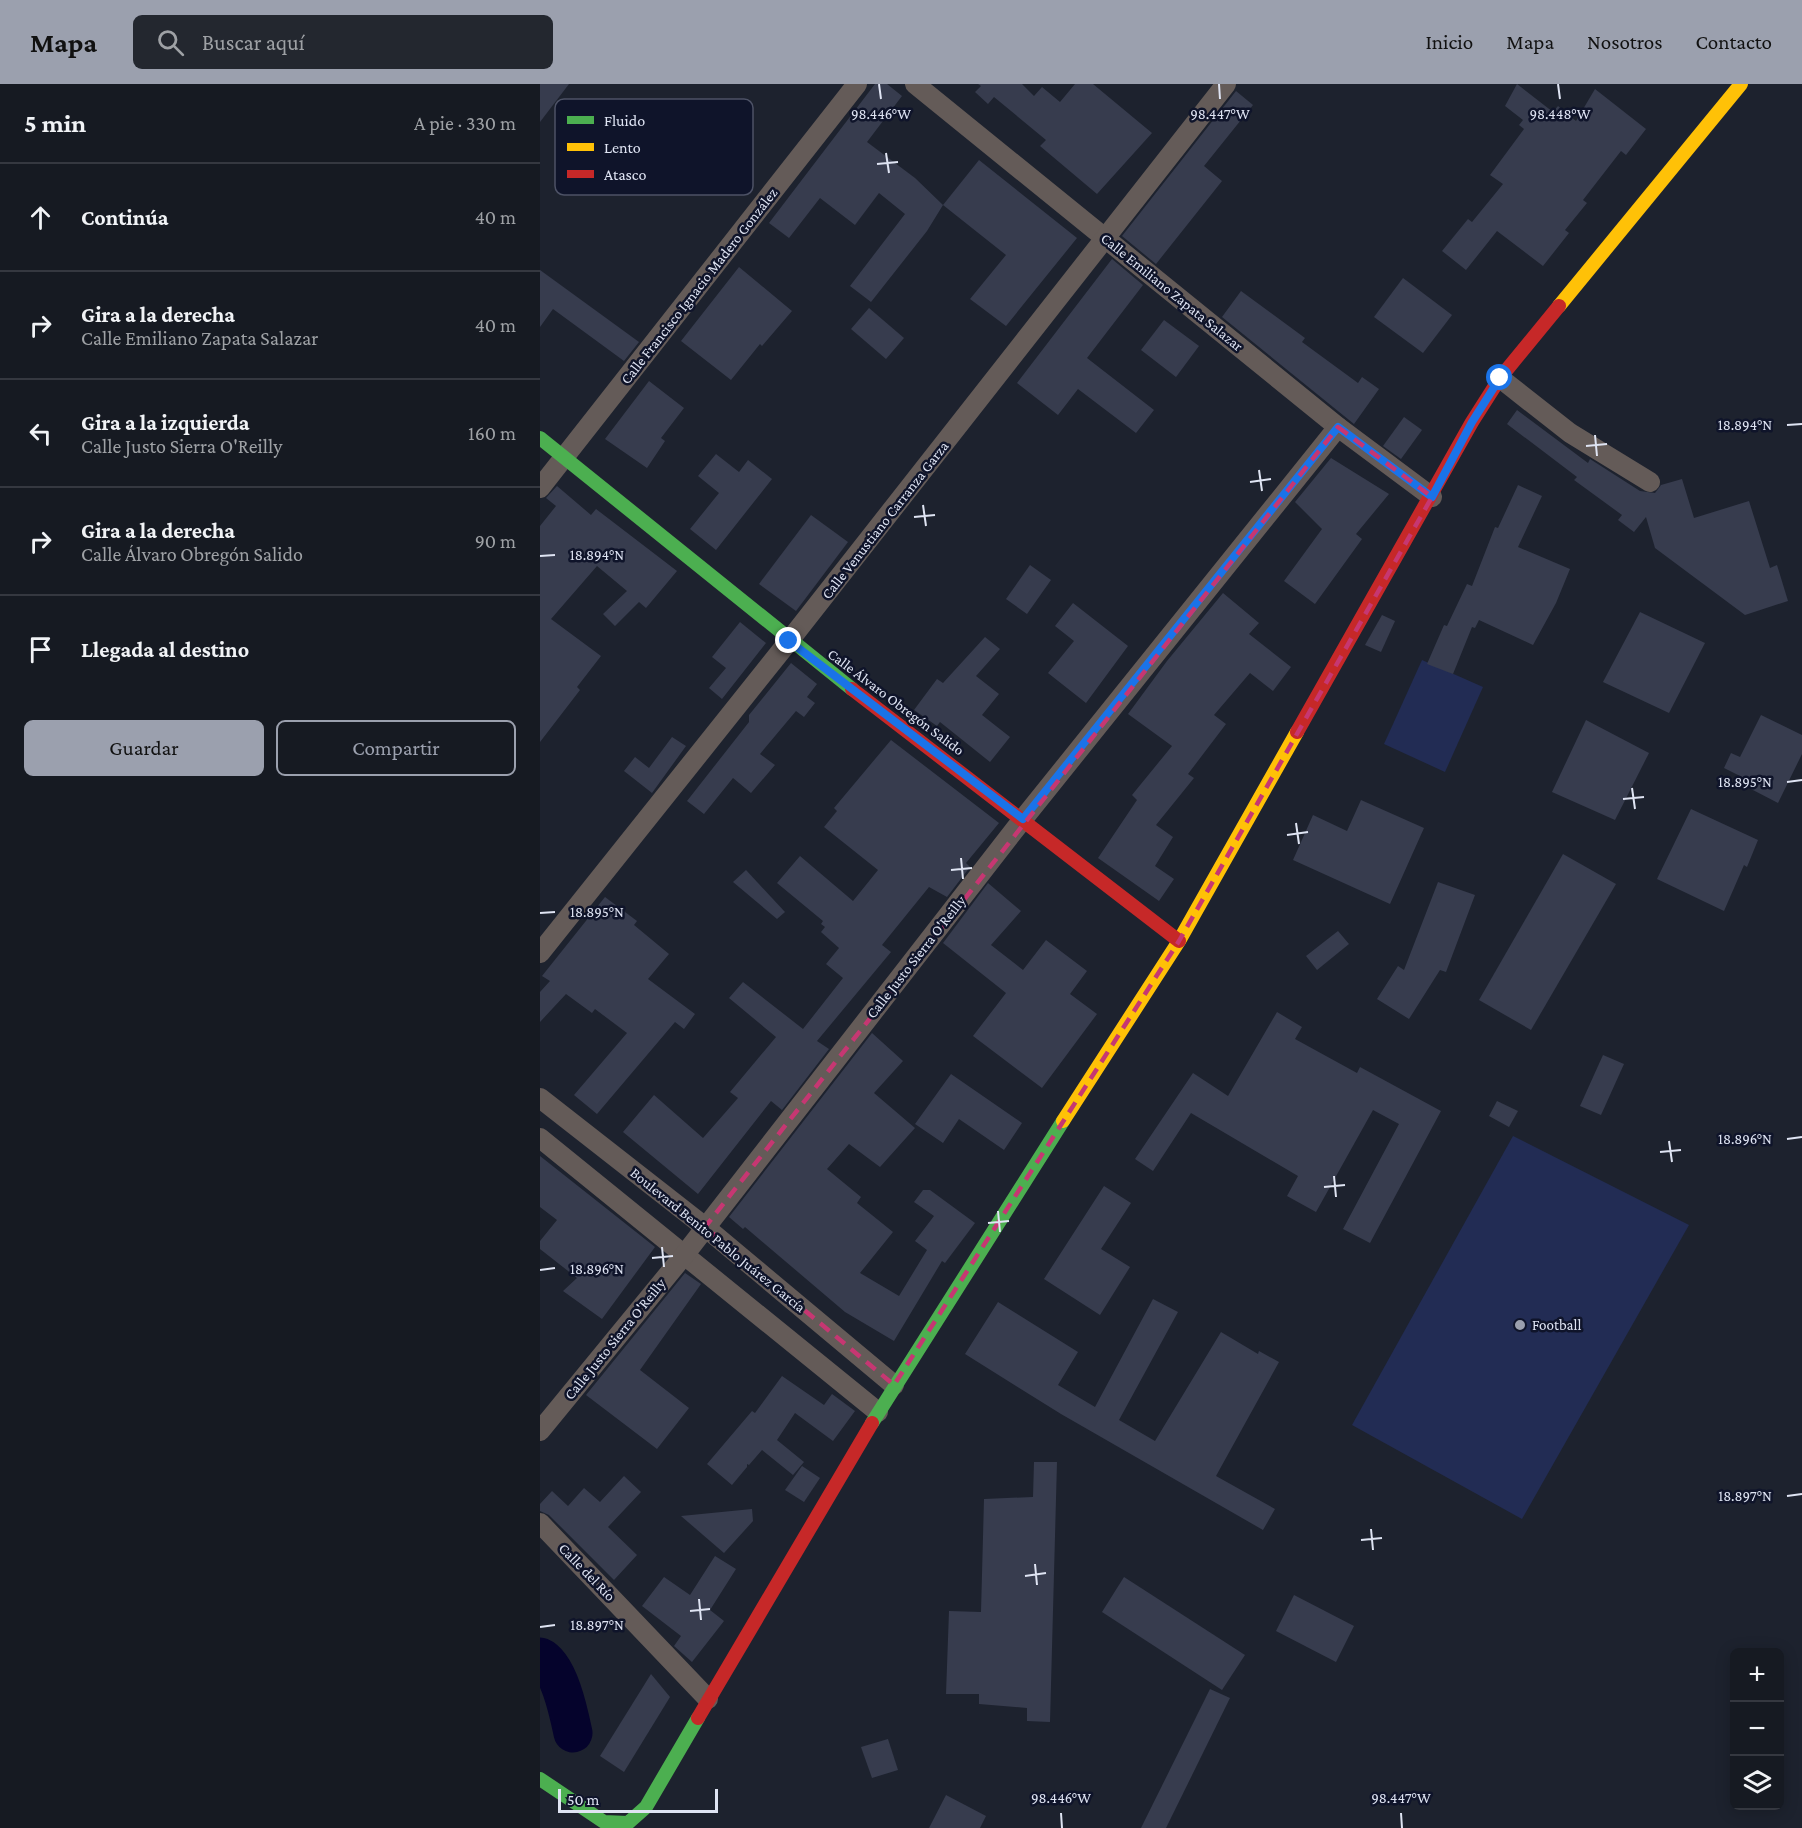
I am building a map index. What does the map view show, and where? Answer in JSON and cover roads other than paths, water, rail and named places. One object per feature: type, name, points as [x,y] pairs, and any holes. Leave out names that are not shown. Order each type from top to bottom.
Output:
[{"type":"street","name":"Calle Francisco Ignacio Madero González","points":[[540,488],[857,84]]},
{"type":"street","name":"Calle Emiliano Zapata Salazar","points":[[915,84],[1338,427],[1432,497]]},
{"type":"street","name":"Calle Venustiano Carranza Garza","points":[[540,953],[789,641],[1226,84]]},
{"type":"street","points":[[540,1779],[604,1822],[628,1823],[646,1808],[894,1385],[1039,1155],[1077,1101],[1179,941],[1432,497],[1472,422],[1500,378],[1734,86]]},
{"type":"street","points":[[1500,378],[1570,433],[1650,482]]},
{"type":"street","name":"Calle Justo Sierra O'Reilly","points":[[540,1431],[685,1254],[1023,819],[1338,427]]},
{"type":"street","name":"Calle Álvaro Obregón Salido","points":[[540,438],[789,641],[1179,941]]},
{"type":"street","name":"Boulevard Benito Pablo Juárez García","points":[[540,1098],[705,1227],[894,1385]]},
{"type":"street","name":"Boulevard Benito Pablo Juárez García","points":[[540,1138],[878,1412]]},
{"type":"street","name":"Calle del Río","points":[[540,1523],[708,1699]]},
{"type":"waterway","points":[[540,1657],[547,1662],[558,1680],[573,1733]]},
{"type":"place","name":"Football","points":[[1520,1325]]}]
